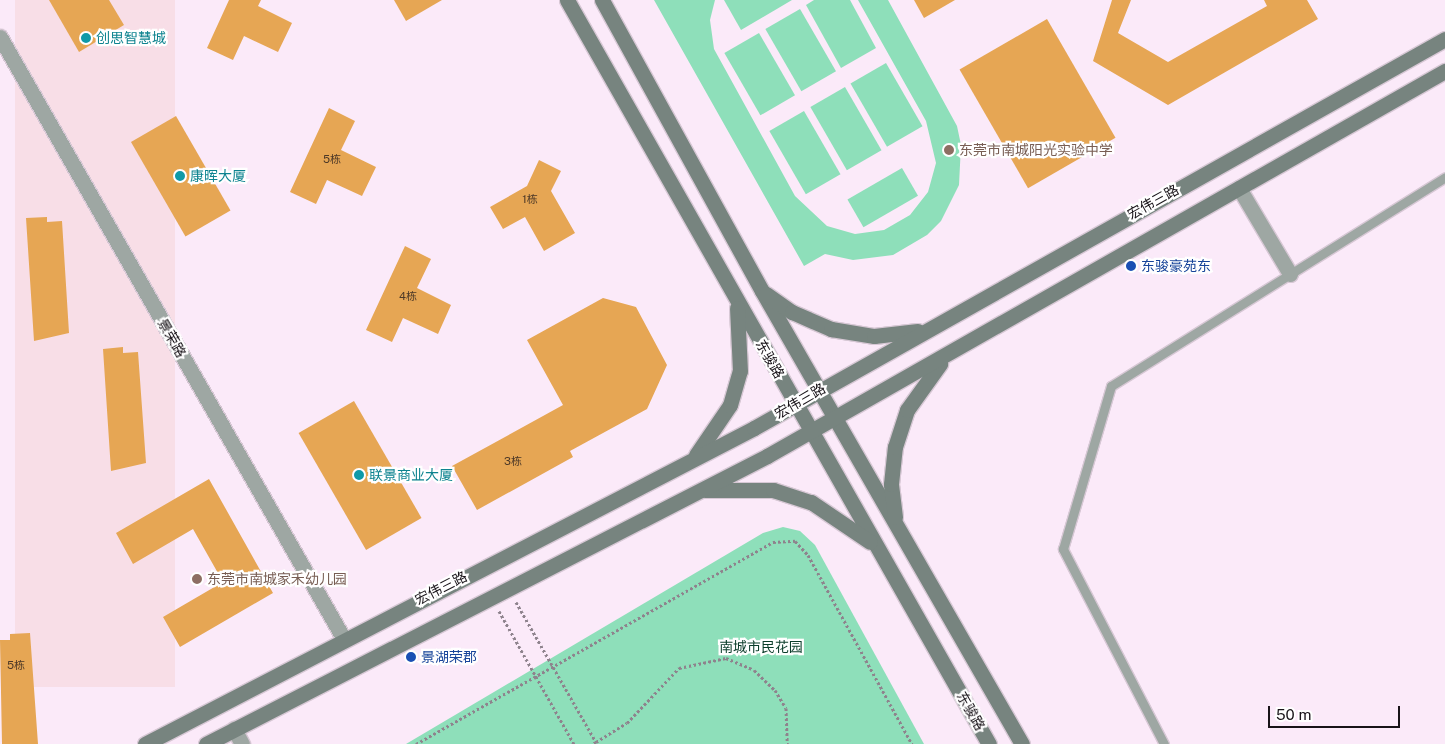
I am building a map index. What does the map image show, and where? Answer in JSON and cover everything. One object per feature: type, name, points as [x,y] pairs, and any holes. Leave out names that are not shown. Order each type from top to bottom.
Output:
[{"type":"main road","name":"东骏路","points":[[567,0],[736,301],[989,744]]},
{"type":"main road","name":"东骏路","points":[[602,0],[762,291],[1022,744]]},
{"type":"main road","name":"宏伟三路","points":[[145,744],[796,404],[1445,39]]},
{"type":"main road","points":[[206,744],[835,418],[1445,71]]},
{"type":"main road","points":[[762,291],[792,312],[831,329],[874,336],[925,330]]},
{"type":"main road","points":[[692,459],[730,405],[740,371],[736,301]]},
{"type":"main road","points":[[896,524],[891,484],[904,419],[925,380],[950,353]]},
{"type":"main road","points":[[699,490],[773,490],[811,502],[876,547]]},
{"type":"street","name":"景荣路","points":[[0,37],[344,639]]},
{"type":"street","points":[[1239,188],[1290,274]]},
{"type":"street","points":[[234,729],[242,744]]},
{"type":"lane","points":[[1164,744],[1062,549],[1111,386],[1445,177]]},
{"type":"path","points":[[416,744],[552,665],[773,542],[795,541],[808,555],[912,744]]},
{"type":"path","points":[[508,588],[594,743],[627,723],[679,668],[726,658],[754,670],[775,690],[786,708],[787,744]]},
{"type":"path","points":[[491,597],[574,744]]},
{"type":"shaded area","points":[[15,0],[175,0],[175,687],[15,687]]},
{"type":"green space","points":[[654,0],[715,0],[710,20],[714,49],[795,196],[827,226],[855,234],[884,230],[910,215],[928,192],[936,163],[926,121],[858,0],[888,0],[957,126],[961,145],[959,185],[941,221],[927,235],[893,255],[853,260],[825,254],[804,266]]},
{"type":"green space","points":[[724,0],[792,0],[741,30]]},
{"type":"green space","points":[[814,0],[850,0],[876,48],[841,68],[806,5]]},
{"type":"green space","points":[[800,9],[836,71],[801,91],[765,29]]},
{"type":"green space","points":[[759,33],[795,95],[760,115],[724,53]]},
{"type":"green space","points":[[886,63],[922,126],[887,147],[850,84]]},
{"type":"green space","points":[[845,87],[882,150],[847,170],[810,107]]},
{"type":"green space","points":[[804,111],[840,174],[806,194],[769,131]]},
{"type":"green space","points":[[902,168],[918,196],[863,227],[847,200]]},
{"type":"green space","name":"南城市民花园","points":[[783,527],[800,531],[815,545],[924,744],[406,744],[763,533]]},
{"type":"building","name":"创思智慧城","points":[[49,0],[109,0],[124,25],[79,52]]},
{"type":"building","points":[[229,0],[261,0],[258,6],[292,23],[278,52],[244,36],[233,60],[207,48]]},
{"type":"building","points":[[394,0],[442,0],[406,21]]},
{"type":"building","points":[[914,0],[955,0],[924,18]]},
{"type":"building","points":[[1112,0],[1131,0],[1118,33],[1168,62],[1267,6],[1264,0],[1307,0],[1318,19],[1168,105],[1093,61]]},
{"type":"building","points":[[1047,19],[1116,138],[1028,188],[960,70]]},
{"type":"building","points":[[329,108],[355,121],[341,150],[376,167],[362,196],[327,180],[316,204],[290,192]]},
{"type":"building","name":"康晖大厦","points":[[176,116],[230,210],[185,236],[131,142]]},
{"type":"building","points":[[539,160],[561,171],[551,191],[575,233],[544,251],[525,217],[503,229],[490,207],[527,186]]},
{"type":"building","points":[[47,217],[47,222],[62,221],[69,333],[34,341],[26,218]]},
{"type":"building","points":[[405,246],[431,259],[417,288],[451,305],[438,334],[403,318],[392,342],[366,330]]},
{"type":"building","points":[[603,298],[636,307],[667,365],[647,409],[570,451],[573,457],[477,510],[452,466],[563,405],[527,340]]},
{"type":"building","points":[[123,347],[123,353],[138,352],[146,463],[111,471],[103,349]]},
{"type":"building","name":"联景商业大厦","points":[[354,401],[422,518],[366,550],[299,433]]},
{"type":"building","points":[[209,479],[273,593],[180,647],[163,617],[223,582],[193,529],[133,564],[116,533]]},
{"type":"building","points":[[30,633],[38,744],[2,744],[0,640],[10,640],[10,634]]},
{"type":"place","name":"创思智慧城","points":[[86,38]]},
{"type":"place","name":"东莞市南城阳光实验中学","points":[[949,150]]},
{"type":"place","name":"康晖大厦","points":[[180,176]]},
{"type":"place","name":"东骏豪苑东","points":[[1131,266]]},
{"type":"place","name":"联景商业大厦","points":[[359,475]]},
{"type":"place","name":"东莞市南城家禾幼儿园","points":[[197,579]]},
{"type":"place","name":"景湖荣郡","points":[[411,657]]}]
